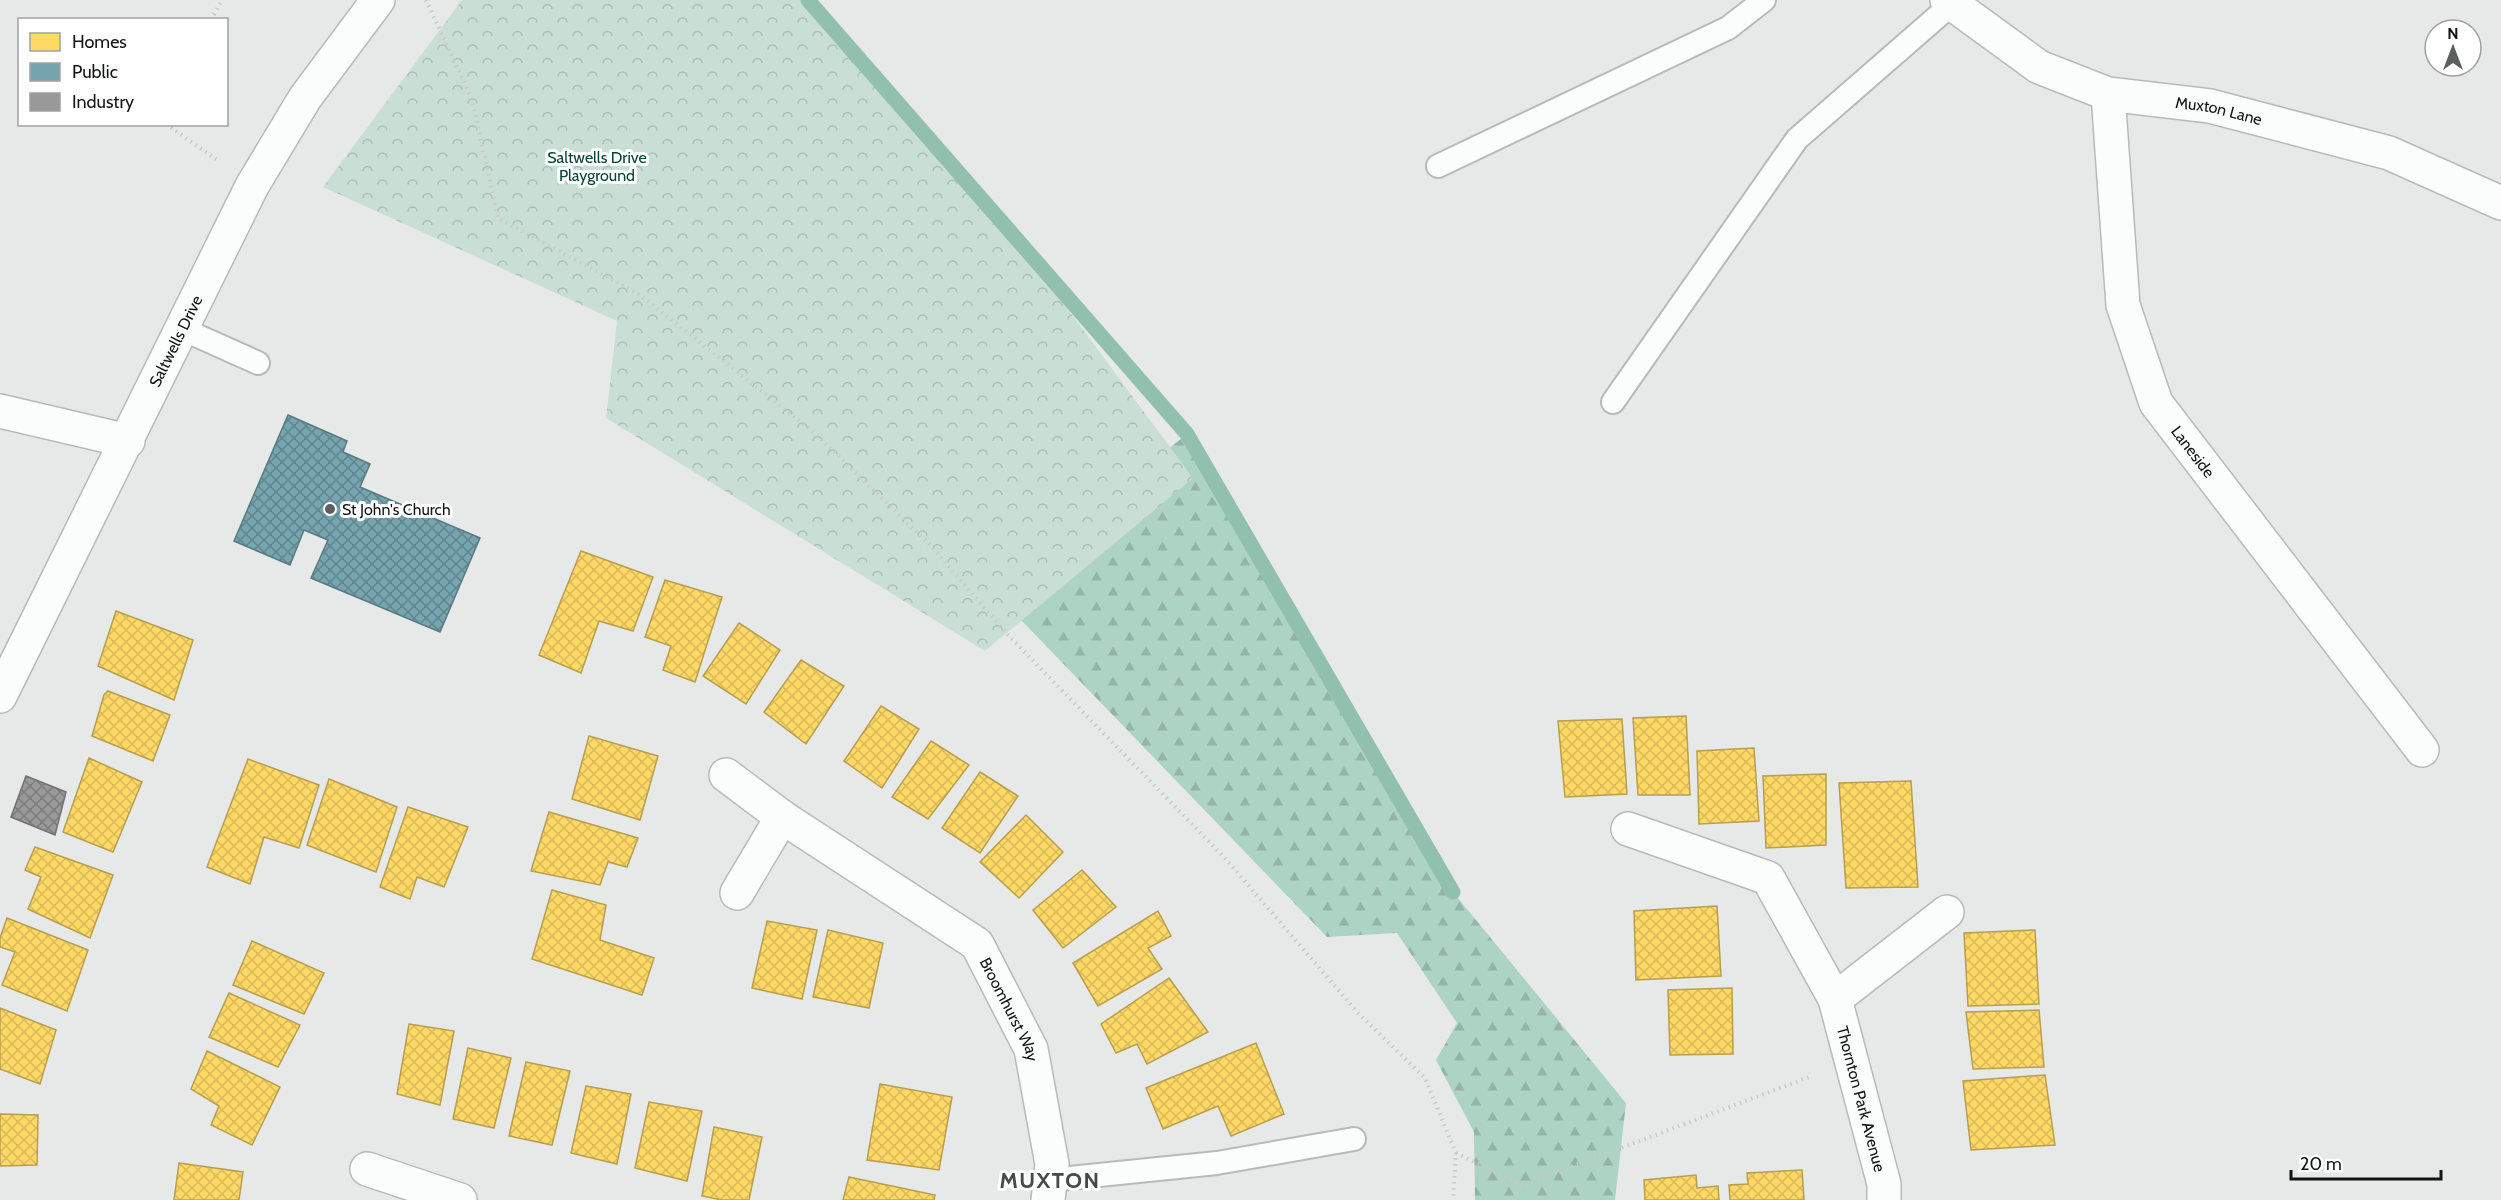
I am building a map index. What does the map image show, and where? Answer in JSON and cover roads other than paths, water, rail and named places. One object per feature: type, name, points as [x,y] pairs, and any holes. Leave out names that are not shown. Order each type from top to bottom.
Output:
[{"type":"street","name":"Saltwells Drive","points":[[0,696],[252,186],[305,98],[378,0]]},
{"type":"street","name":"Muxton Lane","points":[[1950,2],[2039,67],[2108,94],[2210,106],[2389,153],[2501,202]]},
{"type":"street","name":"Laneside","points":[[2108,94],[2123,305],[2156,403],[2422,750]]},
{"type":"street","points":[[0,411],[128,441]]},
{"type":"street","name":"Broomhurst Way","points":[[726,775],[782,817],[977,944],[1031,1049],[1052,1164],[1049,1190]]},
{"type":"street","points":[[737,892],[782,817]]},
{"type":"street","name":"Thornton Park Avenue","points":[[1628,829],[1768,878],[1835,999],[1884,1184],[1884,1200]]},
{"type":"street","points":[[1835,999],[1947,912]]},
{"type":"street","points":[[367,1169],[460,1200]]},
{"type":"lane","points":[[1438,166],[1728,28],[1764,0]]},
{"type":"lane","points":[[1613,402],[1797,139],[1950,2]]},
{"type":"lane","points":[[182,329],[258,363]]},
{"type":"lane","points":[[1049,1190],[1354,1139]]},
{"type":"waterway","points":[[808,0],[1187,434],[1453,892]]},
{"type":"place","name":"St John's Church","points":[[330,509]]},
{"type":"district","name":"MUXTON","points":[[1050,1180]]},
{"type":"park label","name":"Saltwells Drive Playground","points":[[597,166]]}]
